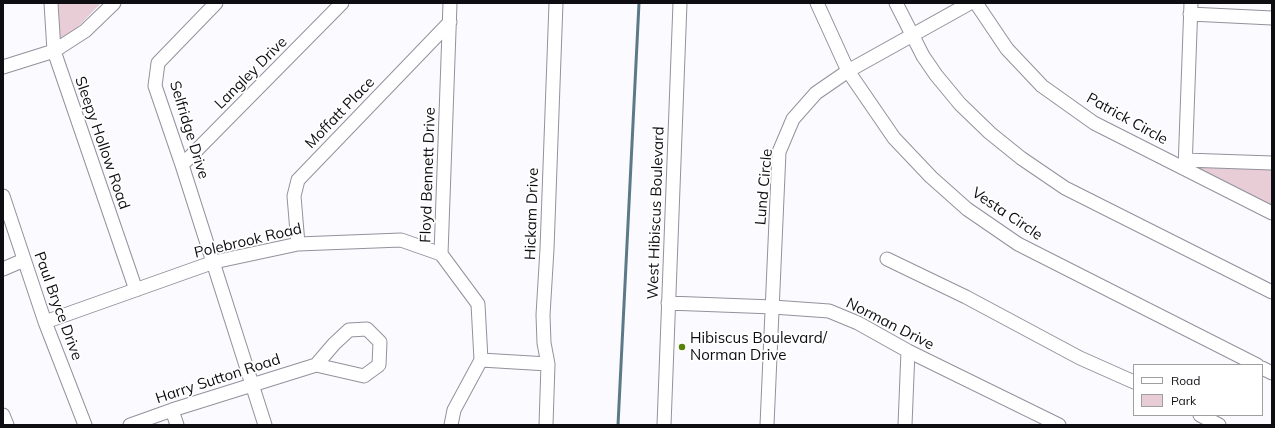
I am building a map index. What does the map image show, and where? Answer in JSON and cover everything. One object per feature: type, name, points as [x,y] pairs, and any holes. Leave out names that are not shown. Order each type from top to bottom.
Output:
[{"type":"street","name":"Sleepy Hollow Road","points":[[51,3],[54,51],[136,290]]},
{"type":"street","points":[[3,67],[54,51],[84,31],[114,3]]},
{"type":"street","name":"Selfridge Drive","points":[[216,3],[158,64],[155,86],[214,262],[265,425]]},
{"type":"street","name":"Langley Drive","points":[[182,165],[342,3]]},
{"type":"street","name":"Floyd Bennett Drive","points":[[450,3],[441,254],[478,304],[481,360]]},
{"type":"street","name":"Hickam Drive","points":[[546,425],[548,364],[543,315],[547,250],[556,3]]},
{"type":"street","name":"West Hibiscus Boulevard","points":[[664,425],[680,3]]},
{"type":"street","name":"Vesta Circle","points":[[818,3],[848,70],[894,138],[931,177],[967,209],[1018,244],[1255,364]]},
{"type":"street","points":[[896,3],[912,35],[936,75],[960,104],[990,133],[1021,158],[1065,188],[1272,292]]},
{"type":"street","name":"Lund Circle","points":[[767,425],[779,152],[793,119],[816,93],[848,70],[970,3]]},
{"type":"street","name":"Patrick Circle","points":[[976,3],[1007,49],[1042,86],[1094,123],[1185,164],[1272,213]]},
{"type":"street","points":[[1272,18],[1190,9],[1185,164],[1272,163]]},
{"type":"street","name":"Moffatt Place","points":[[298,244],[294,196],[298,180],[450,22]]},
{"type":"street","name":"Paul Bryce Drive","points":[[3,196],[45,322],[84,425]]},
{"type":"street","name":"Polebrook Road","points":[[45,322],[214,262],[298,244],[401,240],[441,254]]},
{"type":"street","points":[[886,259],[966,297],[1080,358],[1133,382]]},
{"type":"street","points":[[3,269],[24,260]]},
{"type":"street","name":"Norman Drive","points":[[668,303],[830,311],[858,323],[908,351],[1059,425]]},
{"type":"street","name":"Harry Sutton Road","points":[[130,425],[172,410],[316,365],[364,376],[379,365],[380,342],[367,329],[349,330],[334,344],[316,365]]},
{"type":"street","points":[[906,425],[908,351]]},
{"type":"street","points":[[451,425],[454,410],[481,360],[548,364]]},
{"type":"street","points":[[1263,368],[1272,373]]},
{"type":"street","points":[[172,410],[177,425]]},
{"type":"street","points":[[3,415],[7,425]]},
{"type":"street","points":[[1202,416],[1219,425]]},
{"type":"green space","points":[[57,3],[101,3],[72,33],[59,41]]},
{"type":"green space","points":[[1188,164],[1272,168],[1272,206]]},
{"type":"waterway","points":[[618,425],[639,3]]},
{"type":"place","name":"Hibiscus Boulevard/ Norman Drive","points":[[682,347]]}]
